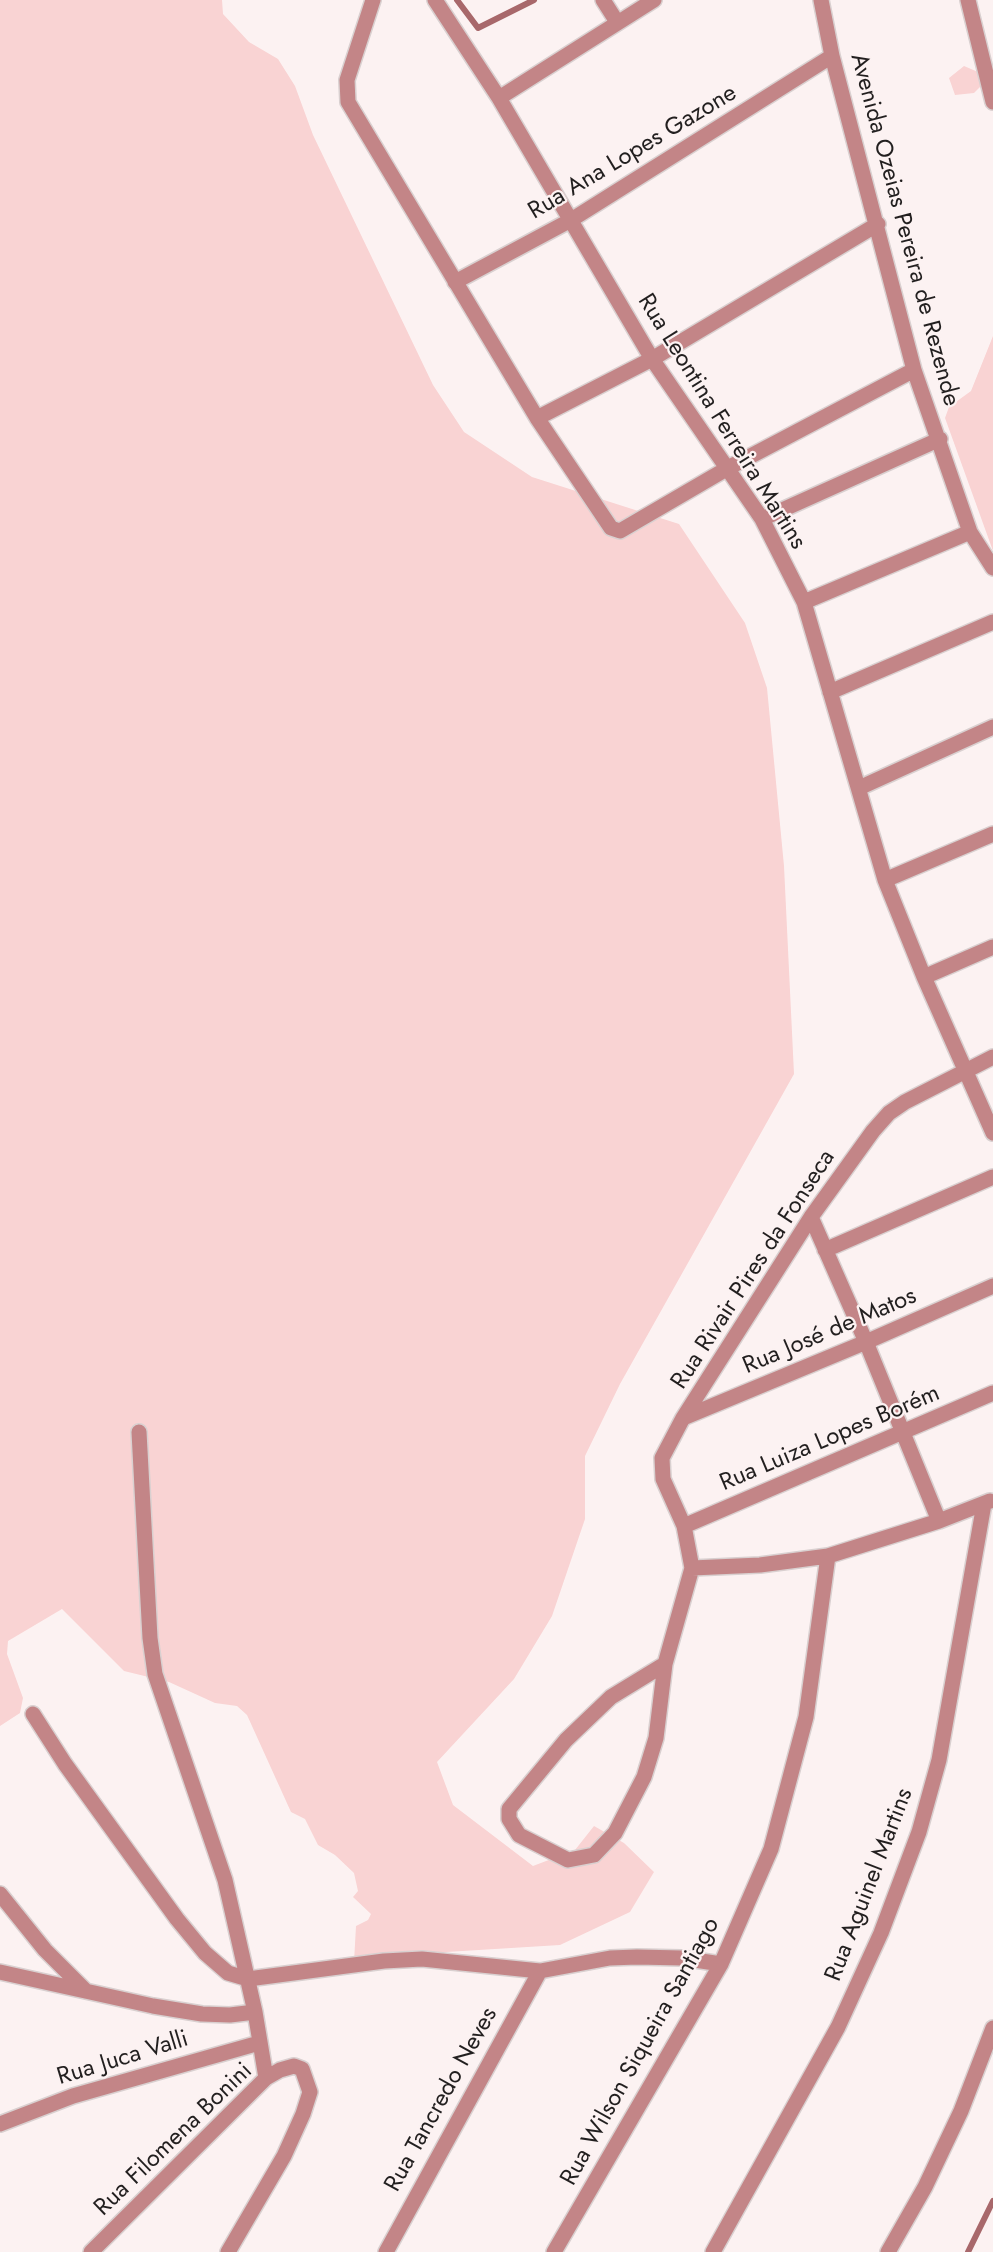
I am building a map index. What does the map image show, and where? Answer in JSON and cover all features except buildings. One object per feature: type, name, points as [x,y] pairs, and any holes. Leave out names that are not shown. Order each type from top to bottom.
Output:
[{"type":"street","points":[[373,0],[347,80],[348,102],[537,418],[609,525],[615,530],[620,531],[728,468],[914,370]]},
{"type":"street","name":"Rua Leontina Ferreira Martins","points":[[435,0],[500,98],[652,359],[762,519],[804,602],[885,880],[924,977],[993,1133]]},
{"type":"street","points":[[603,0],[617,22]]},
{"type":"street","points":[[500,98],[654,0]]},
{"type":"street","name":"Avenida Ozeias Pereira de Rezende","points":[[821,0],[832,56],[878,224],[914,370],[940,439],[970,532],[993,568]]},
{"type":"street","points":[[968,0],[993,102]]},
{"type":"street","name":"Rua Ana Lopes Gazone","points":[[455,282],[571,220],[832,56]]},
{"type":"street","points":[[537,418],[652,359],[878,224]]},
{"type":"street","points":[[762,519],[940,439]]},
{"type":"street","points":[[804,602],[970,532]]},
{"type":"street","points":[[830,692],[993,622]]},
{"type":"street","points":[[859,788],[993,728]]},
{"type":"street","points":[[885,880],[993,834]]},
{"type":"street","points":[[924,977],[993,947]]},
{"type":"street","name":"Rua Rivair Pires da Fonseca","points":[[692,1568],[684,1526],[663,1479],[661,1469],[662,1458],[683,1418],[811,1217],[889,1113],[964,1070],[993,1057]]},
{"type":"street","points":[[825,1250],[993,1177]]},
{"type":"street","points":[[811,1217],[866,1342],[939,1521]]},
{"type":"street","name":"Rua José de Matos","points":[[683,1418],[993,1286]]},
{"type":"street","name":"Rua Luiza Lopes Borém","points":[[684,1526],[993,1393]]},
{"type":"street","points":[[139,1432],[150,1638],[155,1674],[225,1880],[248,1978],[266,2078]]},
{"type":"street","points":[[665,1664],[611,1697],[566,1740],[509,1809],[509,1819],[519,1835],[568,1860],[594,1855],[615,1833],[644,1777],[656,1738],[665,1664],[692,1568],[760,1565],[828,1556],[939,1521],[988,1502]]},
{"type":"street","name":"Rua Aguinel Martins","points":[[713,2252],[838,2027],[881,1933],[919,1832],[939,1760],[988,1502]]},
{"type":"street","name":"Rua Wilson Siqueira Santiago","points":[[554,2252],[722,1964],[771,1849],[803,1728],[828,1556]]},
{"type":"street","points":[[33,1714],[65,1764],[177,1919],[205,1953],[228,1973],[248,1978],[384,1961],[422,1959],[540,1971],[610,1958],[638,1956],[682,1958],[722,1964]]},
{"type":"street","points":[[0,1894],[45,1950],[86,1991]]},
{"type":"street","name":"Rua Tancredo Neves","points":[[386,2252],[540,1971]]},
{"type":"street","points":[[0,1972],[153,2006],[202,2014],[231,2015],[255,2012]]},
{"type":"street","points":[[888,2252],[925,2187],[961,2111],[993,2028]]},
{"type":"street","name":"Rua Juca Valli","points":[[0,2124],[73,2096],[260,2043]]},
{"type":"street","name":"Rua Filomena Bonini","points":[[91,2252],[266,2078],[280,2070],[294,2066],[302,2069],[310,2092],[284,2156],[228,2252]]},
{"type":"shaded area","points":[[0,0],[222,0],[223,14],[249,42],[278,59],[295,86],[313,135],[433,385],[464,432],[532,477],[679,524],[745,623],[767,688],[784,866],[794,1074],[620,1384],[585,1456],[585,1519],[552,1616],[514,1679],[437,1762],[453,1805],[533,1866],[575,1850],[594,1826],[624,1843],[654,1872],[630,1912],[560,1945],[430,1953],[354,1962],[356,1926],[368,1920],[371,1914],[353,1897],[358,1891],[354,1873],[335,1855],[318,1845],[305,1819],[291,1812],[247,1715],[237,1706],[215,1703],[169,1682],[124,1671],[62,1609],[8,1641],[7,1654],[23,1698],[20,1713],[0,1726]]},
{"type":"shaded area","points":[[964,66],[978,72],[982,85],[974,93],[955,95],[949,78]]},
{"type":"shaded area","points":[[993,336],[993,551],[945,418],[949,407],[971,391]]},
{"type":"waterway","points":[[457,0],[478,28],[534,0]]},
{"type":"waterway","points":[[968,2252],[993,2201]]}]
